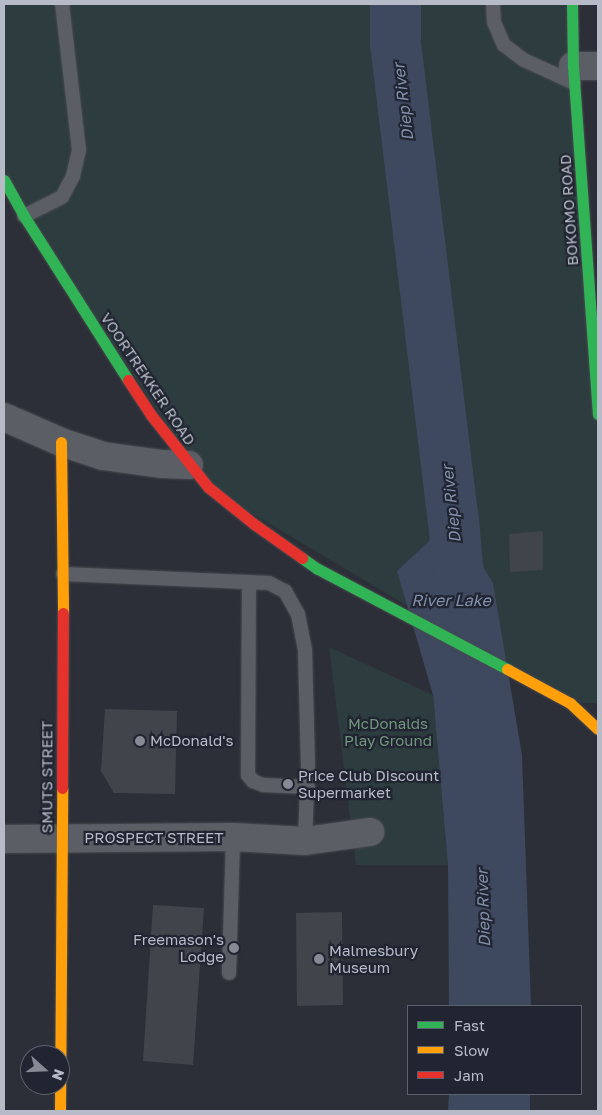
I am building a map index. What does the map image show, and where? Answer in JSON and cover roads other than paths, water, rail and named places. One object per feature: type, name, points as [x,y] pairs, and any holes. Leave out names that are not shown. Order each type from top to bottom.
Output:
[{"type":"main road","name":"BOKOMO ROAD","points":[[572,4],[582,72],[598,414]]},
{"type":"main road","name":"VOORTREKKER ROAD","points":[[4,180],[24,216],[151,415],[208,487],[283,546],[318,569],[570,703],[598,729]]},
{"type":"main road","name":"SMUTS STREET","points":[[60,1111],[63,574],[61,442]]},
{"type":"main road","name":"VOORTREKKER ROAD","points":[[570,703],[589,703]]},
{"type":"street","points":[[4,417],[61,442],[103,456],[162,464],[189,465]]},
{"type":"street","name":"PROSPECT STREET","points":[[4,839],[233,837],[305,840],[370,832]]},
{"type":"lane","points":[[24,216],[62,197],[73,176],[79,150],[62,4]]},
{"type":"lane","points":[[494,4],[494,22],[504,45],[524,60],[582,72]]},
{"type":"lane","points":[[63,574],[269,583],[284,591],[298,614],[305,651],[308,787],[305,840]]},
{"type":"lane","points":[[249,582],[248,775],[253,781],[263,785],[308,787]]},
{"type":"lane","points":[[229,973],[233,837]]},
{"type":"water","name":"River Lake","points":[[453,519],[493,583],[522,755],[531,1005],[449,1005],[448,865],[433,695],[397,571]]},
{"type":"water","points":[[449,1095],[530,1095],[530,1111],[448,1111]]},
{"type":"waterway","name":"Diep River","points":[[395,4],[395,43],[453,519],[459,589]]},
{"type":"place","name":"McDonald's","points":[[140,741]]},
{"type":"place","name":"Price Club Discount Supermarket","points":[[288,784]]},
{"type":"place","name":"Freemason's Lodge","points":[[234,948]]},
{"type":"place","name":"Malmesbury Museum","points":[[319,959]]},
{"type":"park label","name":"McDonalds Play Ground","points":[[388,732]]}]
